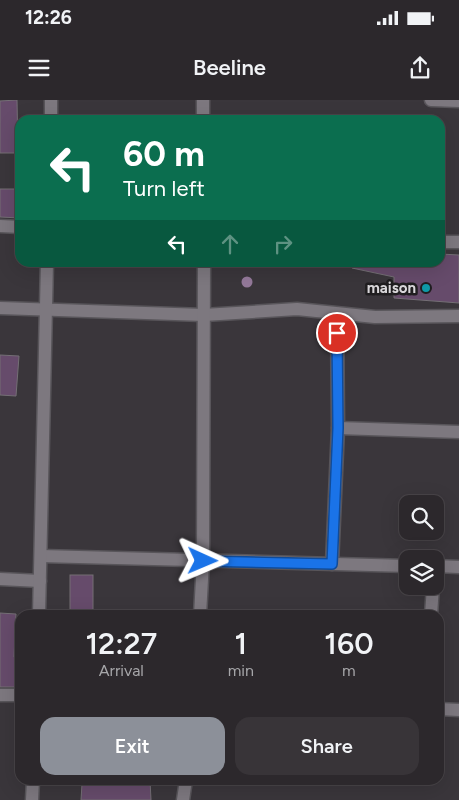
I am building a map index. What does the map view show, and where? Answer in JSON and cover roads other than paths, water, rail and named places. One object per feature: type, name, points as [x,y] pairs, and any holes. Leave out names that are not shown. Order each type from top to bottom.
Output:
[{"type":"street","points":[[51,100],[51,115]]},
{"type":"street","points":[[203,100],[203,115]]},
{"type":"street","points":[[432,100],[459,101]]},
{"type":"street","points":[[0,226],[15,227]]},
{"type":"street","points":[[445,242],[459,242]]},
{"type":"street","points":[[39,610],[47,267]]},
{"type":"street","points":[[200,610],[203,561],[204,267]]},
{"type":"street","points":[[0,308],[45,308],[204,315],[297,309],[374,318],[459,316]]},
{"type":"street","points":[[332,564],[338,428],[337,314]]},
{"type":"street","points":[[338,428],[459,432]]},
{"type":"street","points":[[41,556],[399,566]]},
{"type":"street","points":[[444,566],[459,567]]},
{"type":"street","points":[[0,579],[40,581]]},
{"type":"street","points":[[431,610],[432,595]]},
{"type":"street","points":[[0,694],[15,695]]},
{"type":"street","points":[[444,709],[459,710]]},
{"type":"street","points":[[32,800],[33,785]]},
{"type":"street","points":[[183,800],[185,785]]},
{"type":"place","name":"maison","points":[[426,288]]}]
